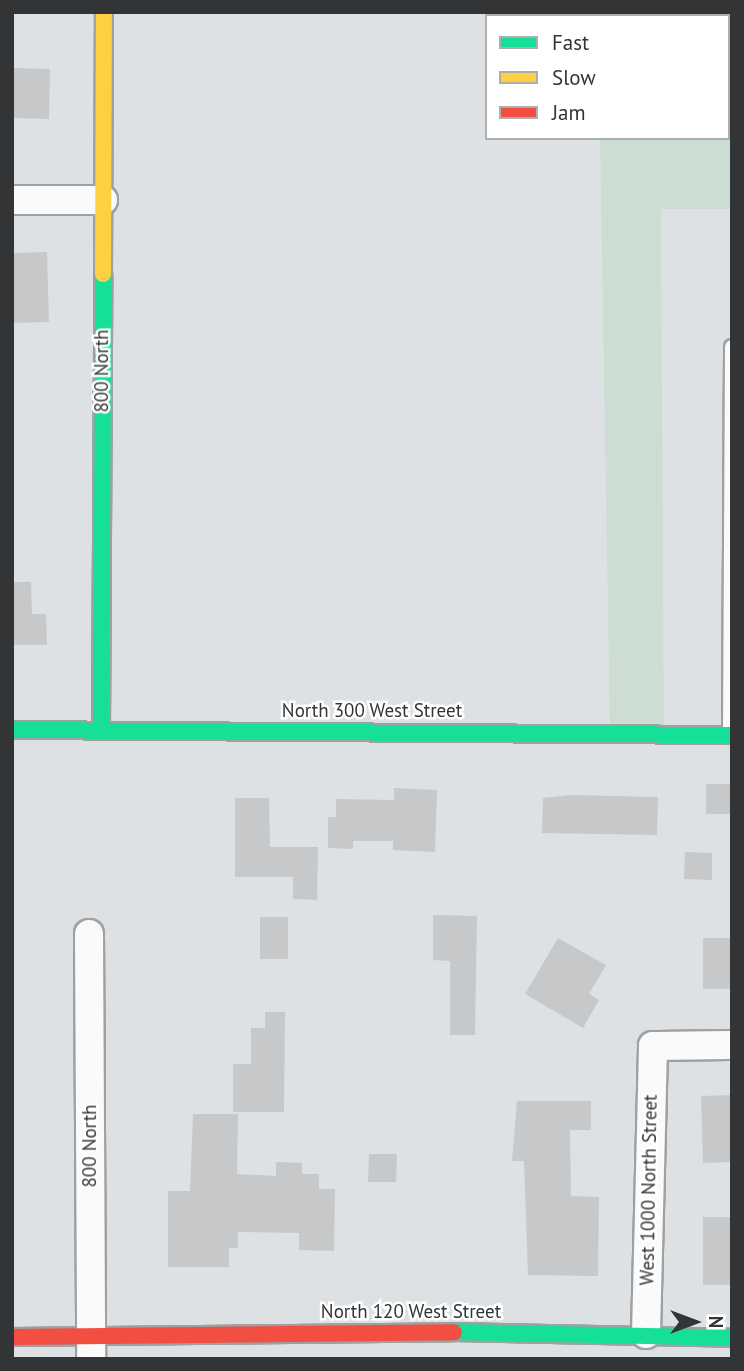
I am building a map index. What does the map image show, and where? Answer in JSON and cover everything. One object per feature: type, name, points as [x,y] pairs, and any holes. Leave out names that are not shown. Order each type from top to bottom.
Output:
[{"type":"street","name":"800 North","points":[[101,730],[104,12]]},
{"type":"street","points":[[12,200],[103,200]]},
{"type":"street","name":"North 300 West Street","points":[[12,730],[731,734]]},
{"type":"street","name":"800 North","points":[[89,934],[91,1347]]},
{"type":"street","name":"West 1000 North Street","points":[[646,1334],[653,1046],[732,1045]]},
{"type":"street","name":"North 120 West Street","points":[[12,1337],[91,1347],[646,1334],[732,1338]]},
{"type":"lane","points":[[731,734],[732,347]]},
{"type":"green space","points":[[597,12],[732,12],[732,209],[661,209],[664,734],[610,734],[600,140],[730,140],[730,14]]},
{"type":"building","points":[[12,68],[50,69],[49,119],[12,118]]},
{"type":"building","points":[[47,252],[49,322],[14,323],[12,253]]},
{"type":"building","points":[[12,582],[31,582],[32,614],[46,614],[47,645],[12,645]]},
{"type":"building","points":[[706,784],[732,784],[732,814],[706,814]]},
{"type":"building","points":[[394,788],[437,790],[435,852],[393,850],[393,841],[353,841],[353,849],[328,848],[328,817],[336,817],[336,799],[394,800]]},
{"type":"building","points":[[570,795],[658,797],[657,835],[542,833],[543,798]]},
{"type":"building","points":[[235,798],[269,798],[270,847],[318,847],[317,900],[293,899],[293,877],[235,877]]},
{"type":"building","points":[[685,852],[712,853],[712,880],[684,879]]},
{"type":"building","points":[[433,915],[477,916],[475,1035],[450,1035],[450,961],[433,960]]},
{"type":"building","points":[[260,917],[288,917],[288,959],[260,959]]},
{"type":"building","points":[[558,938],[606,965],[589,994],[599,1000],[583,1028],[525,994]]},
{"type":"building","points":[[703,938],[732,938],[732,989],[703,989]]},
{"type":"building","points":[[265,1012],[285,1012],[284,1112],[233,1112],[233,1064],[251,1064],[251,1028],[265,1028]]},
{"type":"building","points":[[732,1095],[732,1162],[703,1163],[701,1096]]},
{"type":"building","points":[[517,1101],[591,1101],[591,1130],[570,1130],[571,1196],[599,1197],[598,1276],[528,1275],[524,1161],[512,1161]]},
{"type":"building","points":[[193,1114],[238,1114],[237,1174],[276,1176],[276,1162],[302,1163],[302,1174],[319,1174],[319,1189],[335,1189],[334,1251],[299,1250],[299,1233],[238,1232],[238,1248],[229,1248],[229,1267],[168,1267],[168,1191],[190,1191]]},
{"type":"building","points":[[369,1154],[397,1154],[396,1182],[368,1182]]},
{"type":"building","points":[[703,1217],[732,1217],[732,1285],[703,1285]]},
{"type":"traffic: fast","points":[[101,730],[103,274]]},
{"type":"traffic: fast","points":[[12,730],[732,735]]},
{"type":"traffic: fast","points":[[454,1332],[732,1338]]},
{"type":"traffic: slow","points":[[103,274],[104,12]]},
{"type":"traffic: jam","points":[[12,1337],[454,1332]]}]
